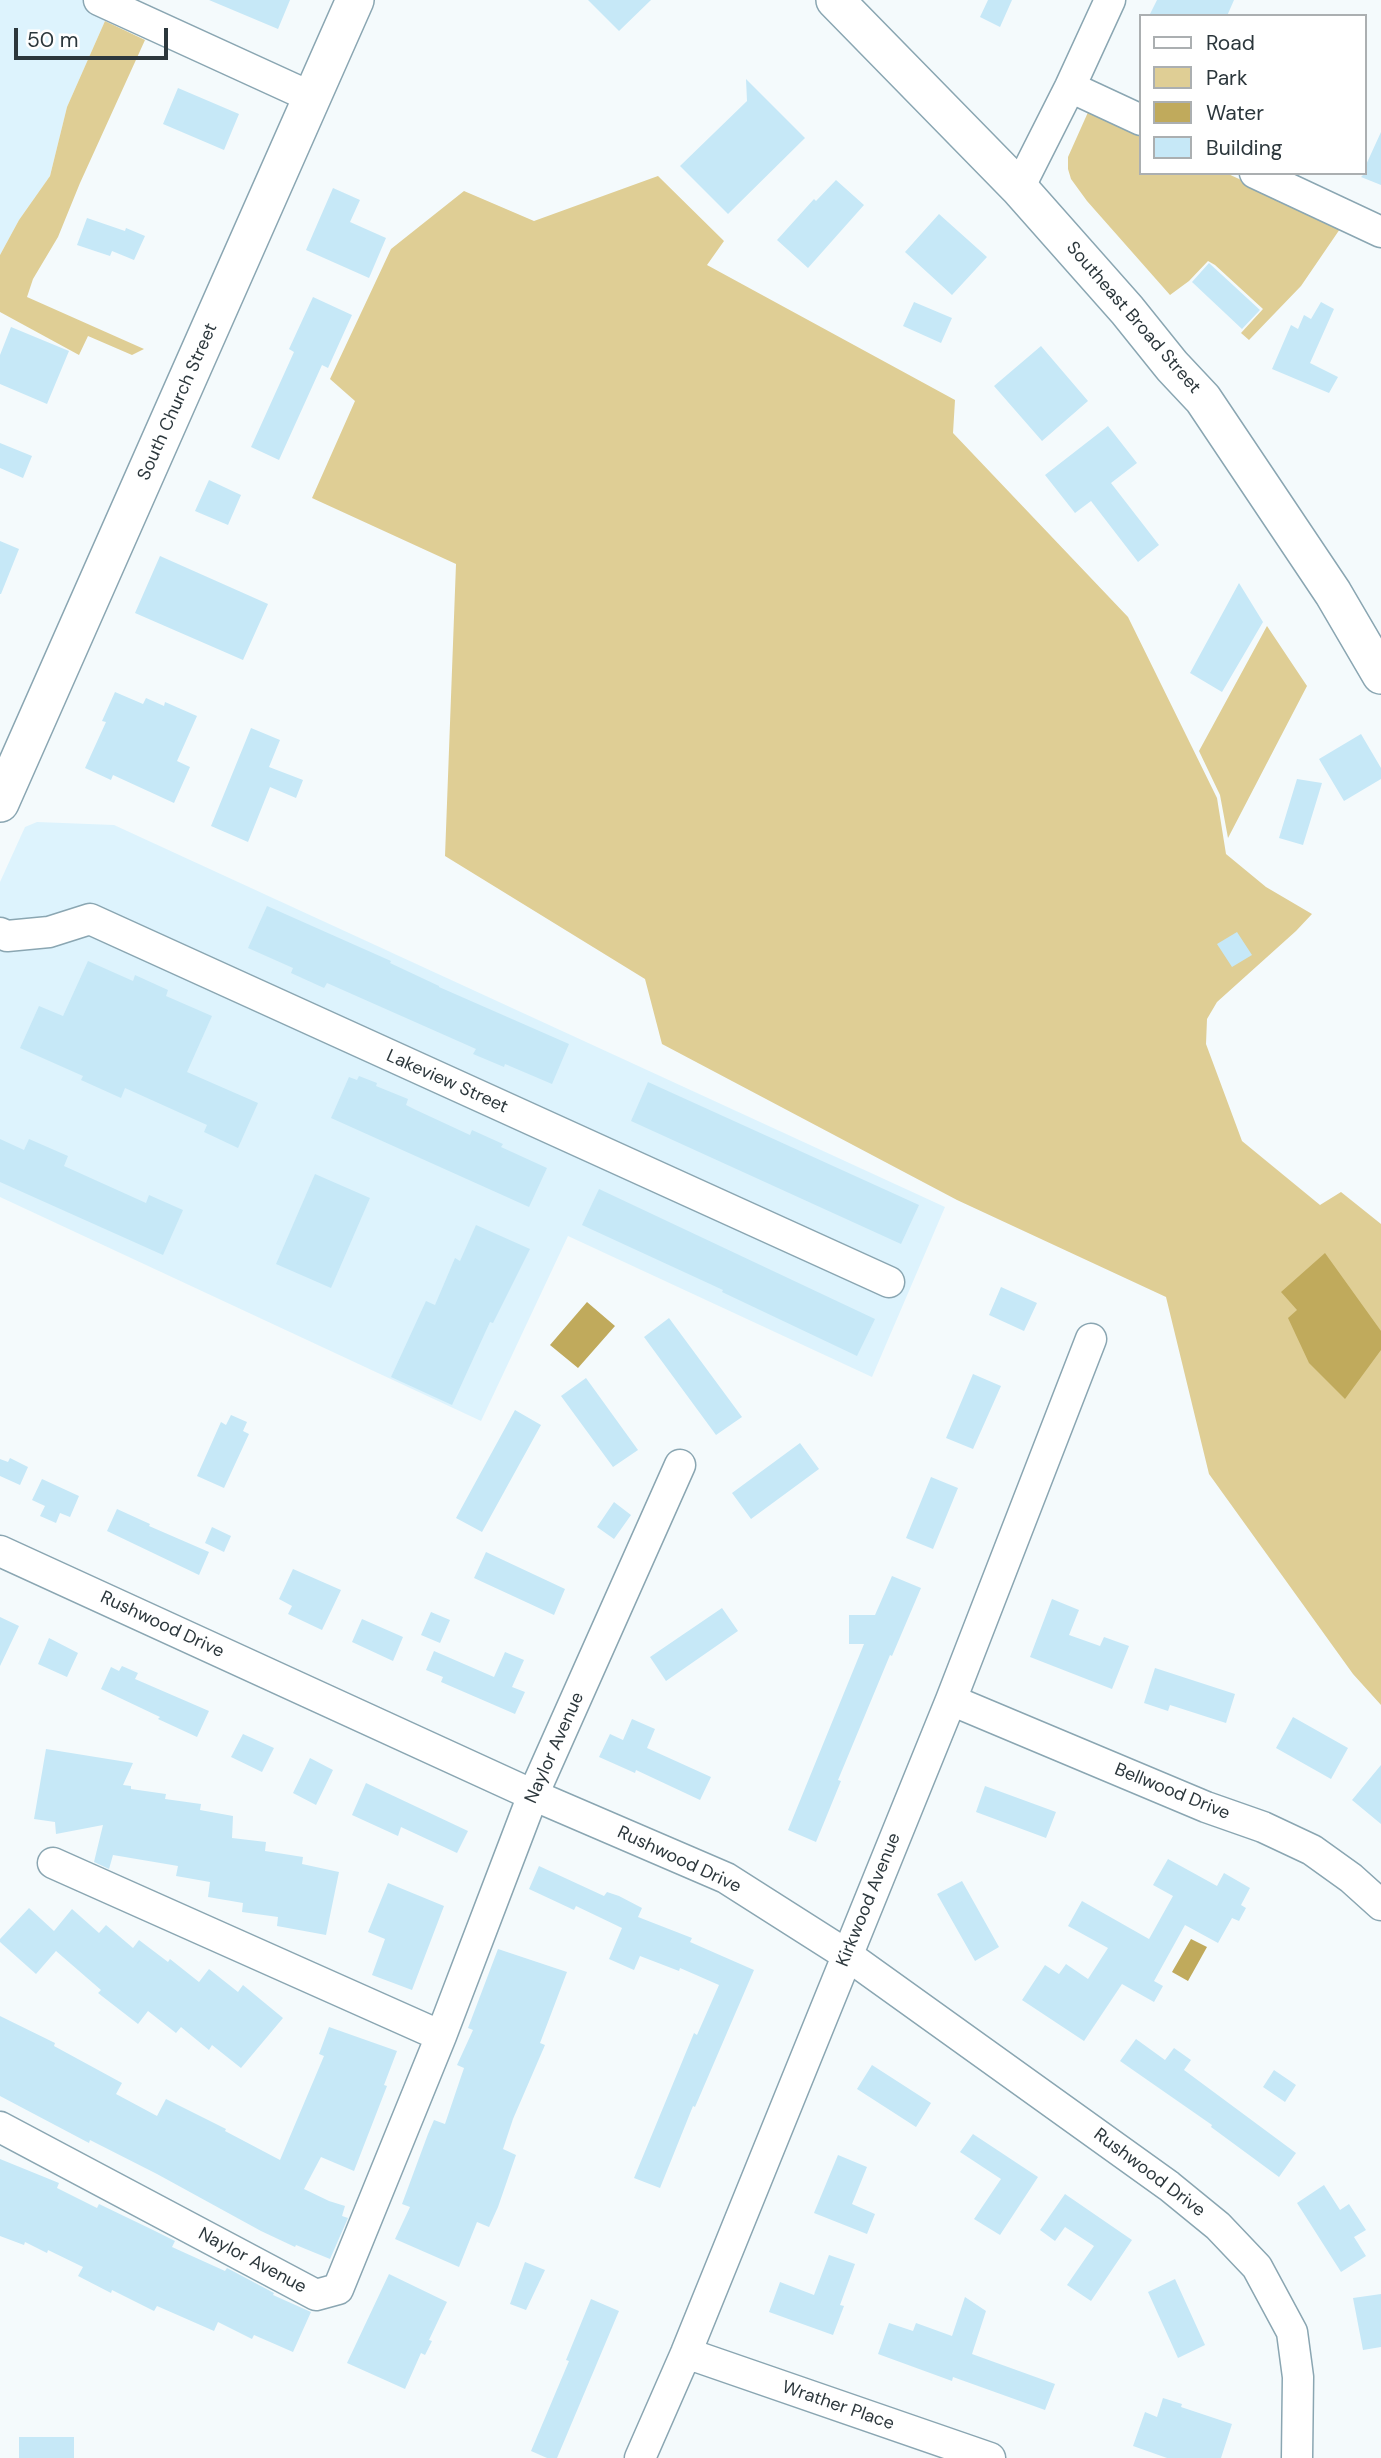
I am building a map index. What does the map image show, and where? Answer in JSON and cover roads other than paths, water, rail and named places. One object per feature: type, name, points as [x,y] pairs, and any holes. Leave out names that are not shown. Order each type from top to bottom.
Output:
[{"type":"main road","name":"South Church Street","points":[[0,803],[355,0]]},
{"type":"main road","name":"Southeast Broad Street","points":[[835,0],[1019,188],[1203,399],[1352,623],[1381,675]]},
{"type":"street","points":[[1019,188],[1110,0]]},
{"type":"street","points":[[116,3],[311,97]]},
{"type":"street","points":[[1070,87],[1140,120]]},
{"type":"street","points":[[1259,175],[1381,232]]},
{"type":"street","name":"Lakeview Street","points":[[0,933],[7,936],[50,932],[90,919],[889,1282]]},
{"type":"street","name":"Kirkwood Avenue","points":[[640,2458],[686,2354],[951,1700],[1091,1339]]},
{"type":"street","name":"Naylor Avenue","points":[[0,2127],[316,2295],[338,2290],[441,2036],[533,1795],[680,1465]]},
{"type":"street","name":"Rushwood Drive","points":[[0,1551],[533,1795],[726,1878],[846,1955],[1170,2186],[1218,2226],[1257,2267],[1292,2332],[1298,2377],[1297,2458]]},
{"type":"street","name":"Bellwood Drive","points":[[951,1700],[1312,1850],[1351,1878],[1381,1905]]},
{"type":"street","points":[[53,1863],[441,2036]]},
{"type":"street","name":"Wrather Place","points":[[686,2354],[990,2458]]},
{"type":"water","points":[[1325,1253],[1381,1331],[1381,1350],[1345,1399],[1309,1363],[1288,1318],[1297,1310],[1281,1292]]},
{"type":"water","points":[[587,1302],[615,1326],[578,1368],[550,1345]]},
{"type":"water","points":[[1191,1939],[1207,1947],[1188,1981],[1172,1972]]}]
